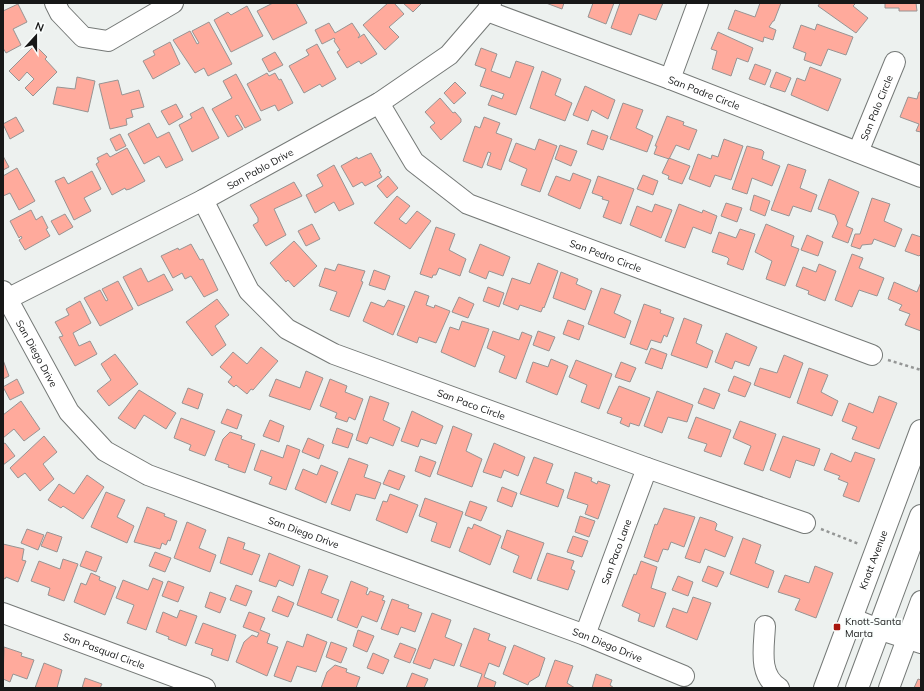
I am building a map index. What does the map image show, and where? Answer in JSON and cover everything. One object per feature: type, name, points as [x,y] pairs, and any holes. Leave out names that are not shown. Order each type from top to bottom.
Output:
[{"type":"main road","name":"Knott Avenue","points":[[825,688],[921,431]]},
{"type":"main road","points":[[857,688],[921,516]]},
{"type":"street","points":[[55,3],[60,13],[83,37],[108,41],[173,3]]},
{"type":"street","points":[[670,79],[698,3]]},
{"type":"street","name":"San Padre Circle","points":[[489,7],[921,177]]},
{"type":"street","name":"San Pablo Drive","points":[[4,297],[203,200],[379,103],[449,55],[489,7]]},
{"type":"street","name":"San Palo Circle","points":[[858,152],[895,62]]},
{"type":"street","name":"San Pedro Circle","points":[[379,103],[414,162],[468,204],[872,355]]},
{"type":"street","name":"San Paco Circle","points":[[203,200],[249,291],[287,329],[334,354],[648,468],[805,523]]},
{"type":"street","name":"San Diego Drive","points":[[4,297],[68,412],[105,451],[148,475],[585,636],[684,676]]},
{"type":"street","name":"San Paco Lane","points":[[585,636],[648,468]]},
{"type":"street","points":[[889,688],[914,640],[921,601]]},
{"type":"street","name":"San Pasqual Circle","points":[[3,613],[205,688]]},
{"type":"street","points":[[851,618],[878,629],[914,640]]},
{"type":"street","points":[[765,626],[764,663],[766,674],[772,683],[780,688]]},
{"type":"path","points":[[872,355],[921,370]]},
{"type":"path","points":[[805,523],[877,550]]},
{"type":"building","points":[[273,3],[296,3],[307,23],[273,40],[257,11]]},
{"type":"building","points":[[388,3],[394,3],[404,14],[389,27],[399,37],[385,50],[363,25]]},
{"type":"building","points":[[403,3],[422,3],[413,12]]},
{"type":"building","points":[[546,3],[564,3],[562,9]]},
{"type":"building","points":[[593,3],[614,3],[606,24],[588,17]]},
{"type":"building","points":[[620,3],[663,3],[656,20],[639,14],[631,35],[611,28]]},
{"type":"building","points":[[760,3],[781,3],[774,21],[769,27],[776,30],[773,40],[764,37],[763,42],[728,29],[735,10],[755,17]]},
{"type":"building","points":[[820,3],[856,3],[853,6],[868,18],[856,33],[818,6]]},
{"type":"building","points":[[885,3],[916,3],[917,11],[899,11],[899,8],[885,8]]},
{"type":"building","points":[[18,4],[27,22],[13,29],[21,45],[6,53],[3,48],[3,11]]},
{"type":"building","points":[[247,6],[263,36],[231,52],[214,20],[228,12],[231,15]]},
{"type":"building","points":[[209,22],[232,64],[208,76],[204,68],[195,73],[173,40],[190,31],[197,44],[199,43],[192,31]]},
{"type":"building","points":[[329,23],[335,33],[352,23],[360,35],[358,38],[364,34],[377,54],[361,64],[359,61],[347,68],[337,52],[340,50],[334,41],[335,39],[334,38],[322,44],[315,30]]},
{"type":"building","points":[[817,24],[853,37],[846,55],[828,49],[821,66],[804,60],[806,53],[793,48],[801,25],[815,30]]},
{"type":"building","points":[[718,32],[753,48],[748,62],[737,58],[731,76],[712,69],[717,51],[711,49]]},
{"type":"building","points":[[170,42],[180,64],[153,79],[143,61],[155,55],[153,51]]},
{"type":"building","points":[[317,44],[336,79],[322,87],[320,84],[304,93],[289,66],[309,55],[306,50]]},
{"type":"building","points":[[35,45],[47,57],[45,59],[57,72],[33,96],[25,88],[34,79],[27,72],[19,81],[9,71]]},
{"type":"building","points":[[481,48],[497,54],[491,71],[510,78],[516,61],[534,67],[516,115],[488,105],[492,95],[502,99],[504,94],[480,86],[486,69],[475,65]]},
{"type":"building","points":[[275,52],[283,65],[269,72],[262,59]]},
{"type":"building","points":[[755,64],[771,70],[765,85],[749,79]]},
{"type":"building","points":[[810,67],[841,79],[828,111],[791,95],[797,78],[805,81]]},
{"type":"building","points":[[542,71],[561,79],[555,95],[572,103],[565,121],[530,108]]},
{"type":"building","points":[[776,72],[791,78],[785,92],[770,87]]},
{"type":"building","points":[[267,73],[269,76],[275,73],[279,80],[281,79],[293,103],[278,111],[275,105],[261,111],[247,84]]},
{"type":"building","points":[[236,74],[261,120],[245,128],[238,115],[235,116],[243,129],[228,137],[212,109],[232,98],[223,81]]},
{"type":"building","points":[[77,77],[95,81],[88,112],[53,104],[57,87],[75,89]]},
{"type":"building","points":[[118,80],[122,95],[139,90],[144,107],[131,110],[133,117],[126,119],[127,125],[110,129],[99,84]]},
{"type":"building","points":[[455,82],[466,93],[454,104],[444,93]]},
{"type":"building","points":[[585,86],[615,100],[608,119],[592,110],[588,121],[573,115]]},
{"type":"building","points":[[919,92],[921,92],[921,132],[916,131],[919,124],[900,117],[908,97],[917,99]]},
{"type":"building","points":[[440,98],[453,113],[455,112],[461,119],[461,122],[441,140],[430,127],[435,123],[425,112]]},
{"type":"building","points":[[623,103],[643,110],[636,128],[653,136],[647,152],[610,139]]},
{"type":"building","points":[[176,104],[183,117],[169,125],[161,111]]},
{"type":"building","points":[[203,107],[219,138],[192,152],[179,125],[192,118],[190,114]]},
{"type":"building","points":[[667,116],[684,122],[683,125],[697,130],[689,150],[676,145],[669,159],[654,154],[657,146],[655,146]]},
{"type":"building","points":[[16,117],[24,131],[10,139],[3,124]]},
{"type":"building","points":[[484,117],[500,123],[496,133],[512,139],[501,170],[487,165],[491,153],[488,152],[482,168],[463,161],[475,126],[480,128]]},
{"type":"building","points":[[149,123],[157,138],[169,132],[183,160],[166,168],[159,156],[144,164],[128,134]]},
{"type":"building","points":[[592,130],[608,136],[603,150],[587,144]]},
{"type":"building","points":[[120,134],[126,146],[116,151],[110,139]]},
{"type":"building","points":[[539,139],[557,146],[540,192],[521,185],[527,169],[509,161],[516,143],[535,150]]},
{"type":"building","points":[[724,139],[743,146],[731,180],[715,175],[710,187],[689,179],[698,154],[711,159],[712,155],[718,157]]},
{"type":"building","points":[[560,145],[577,151],[571,166],[555,159]]},
{"type":"building","points":[[747,146],[762,150],[764,152],[762,159],[780,166],[772,186],[752,178],[747,194],[732,189]]},
{"type":"building","points":[[127,148],[145,181],[130,189],[126,190],[125,188],[112,195],[96,164],[99,162],[97,158],[107,153],[110,157]]},
{"type":"building","points":[[371,153],[381,171],[379,172],[382,177],[365,186],[362,182],[353,187],[341,166],[357,157],[358,159]]},
{"type":"building","points":[[3,156],[9,167],[3,170]]},
{"type":"building","points":[[669,158],[690,166],[682,184],[668,179],[669,176],[662,173]]},
{"type":"building","points":[[788,164],[806,170],[800,188],[817,195],[811,212],[793,206],[789,216],[771,210]]},
{"type":"building","points":[[334,165],[354,204],[339,211],[334,202],[315,213],[306,195],[323,186],[317,175]]},
{"type":"building","points":[[17,168],[35,201],[19,210],[10,193],[3,196],[3,176]]},
{"type":"building","points":[[92,171],[101,189],[84,198],[91,211],[74,220],[55,181],[64,177],[68,184]]},
{"type":"building","points":[[573,173],[591,180],[580,209],[548,195],[556,176],[570,181]]},
{"type":"building","points":[[643,175],[658,181],[653,195],[637,189]]},
{"type":"building","points":[[388,176],[398,188],[387,198],[377,186]]},
{"type":"building","points":[[598,176],[634,189],[621,224],[603,217],[609,201],[592,193]]},
{"type":"building","points":[[829,179],[859,192],[846,226],[853,229],[848,243],[832,237],[838,223],[835,215],[818,209]]},
{"type":"building","points":[[294,182],[302,196],[274,209],[286,235],[266,246],[253,225],[258,222],[258,218],[250,205]]},
{"type":"building","points":[[754,195],[770,201],[765,216],[750,210]]},
{"type":"building","points":[[397,196],[410,206],[399,219],[406,224],[417,211],[431,221],[410,249],[374,223]]},
{"type":"building","points":[[872,198],[890,204],[884,221],[902,229],[895,247],[874,239],[872,244],[862,245],[860,249],[851,246],[855,234],[860,234]]},
{"type":"building","points":[[726,203],[742,208],[737,222],[721,216]]},
{"type":"building","points":[[655,204],[672,210],[661,238],[630,225],[637,206],[652,212]]},
{"type":"building","points":[[679,204],[702,213],[703,210],[717,216],[711,234],[693,227],[685,248],[665,241]]},
{"type":"building","points":[[31,210],[36,220],[42,216],[50,236],[25,250],[19,240],[22,238],[21,236],[19,238],[10,221]]},
{"type":"building","points":[[65,214],[73,227],[59,235],[51,221]]},
{"type":"building","points":[[312,224],[320,239],[306,246],[298,231]]},
{"type":"building","points":[[766,224],[794,236],[791,246],[799,249],[785,286],[766,279],[772,261],[755,252]]},
{"type":"building","points":[[436,227],[455,234],[449,250],[466,259],[460,276],[439,268],[436,275],[433,275],[432,278],[420,274]]},
{"type":"building","points":[[740,229],[755,234],[743,270],[727,264],[729,259],[727,257],[712,252],[719,232],[736,238]]},
{"type":"building","points":[[912,234],[921,237],[921,254],[919,256],[905,251]]},
{"type":"building","points":[[807,235],[823,242],[818,256],[801,250]]},
{"type":"building","points":[[294,241],[317,266],[294,287],[288,280],[286,282],[270,263]]},
{"type":"building","points":[[191,244],[200,260],[203,259],[218,290],[204,297],[191,276],[185,279],[182,273],[173,278],[161,256]]},
{"type":"building","points":[[480,244],[510,257],[503,276],[489,271],[486,279],[469,272]]},
{"type":"building","points":[[852,254],[863,258],[859,268],[884,278],[877,296],[859,290],[852,307],[835,300]]},
{"type":"building","points":[[538,263],[558,271],[544,308],[543,307],[541,312],[520,305],[518,310],[503,304],[512,278],[530,284]]},
{"type":"building","points":[[338,264],[365,271],[361,281],[363,282],[349,317],[330,310],[337,292],[319,286],[325,268],[335,271]]},
{"type":"building","points":[[819,264],[836,271],[825,301],[808,294],[809,291],[796,286],[803,267],[816,272]]},
{"type":"building","points":[[141,268],[148,282],[164,274],[173,290],[138,306],[123,277]]},
{"type":"building","points":[[374,270],[390,276],[385,290],[369,285]]},
{"type":"building","points":[[561,272],[578,279],[576,284],[592,291],[585,310],[553,298]]},
{"type":"building","points":[[118,281],[133,309],[100,326],[84,298],[100,290],[106,301],[108,300],[102,289]]},
{"type":"building","points":[[894,282],[917,292],[921,282],[921,331],[905,325],[910,314],[899,310],[902,305],[888,299]]},
{"type":"building","points":[[488,287],[504,293],[499,307],[483,301]]},
{"type":"building","points":[[601,288],[621,295],[614,313],[631,321],[625,338],[588,324]]},
{"type":"building","points":[[415,291],[429,296],[426,305],[434,308],[435,305],[450,311],[436,343],[419,337],[417,343],[397,335]]},
{"type":"building","points":[[459,297],[474,304],[468,318],[452,312]]},
{"type":"building","points":[[217,299],[229,315],[215,326],[226,345],[212,356],[186,322]]},
{"type":"building","points":[[388,300],[405,306],[393,335],[363,321],[371,302],[384,307]]},
{"type":"building","points":[[80,301],[91,323],[73,333],[79,346],[90,341],[97,354],[75,366],[59,337],[63,336],[55,322],[69,315],[66,309]]},
{"type":"building","points":[[644,304],[661,310],[660,313],[674,318],[667,337],[664,335],[661,343],[651,340],[647,350],[630,344]]},
{"type":"building","points":[[684,318],[702,325],[696,343],[713,351],[707,368],[671,355]]},
{"type":"building","points":[[568,320],[584,326],[579,340],[563,334]]},
{"type":"building","points":[[462,321],[489,329],[475,367],[441,352],[450,327],[459,330]]},
{"type":"building","points":[[493,331],[519,340],[522,332],[532,336],[516,379],[499,372],[505,356],[487,348]]},
{"type":"building","points":[[538,331],[555,337],[549,351],[533,345]]},
{"type":"building","points":[[726,333],[757,347],[749,366],[735,361],[732,369],[715,362]]},
{"type":"building","points":[[261,347],[278,361],[253,390],[251,389],[247,394],[236,385],[234,387],[228,382],[232,377],[220,367],[233,352],[247,364]]},
{"type":"building","points":[[651,348],[667,354],[662,369],[645,363]]},
{"type":"building","points":[[115,354],[138,384],[109,406],[97,391],[111,380],[101,364]]},
{"type":"building","points":[[784,355],[803,363],[790,398],[754,385],[760,368],[777,373]]},
{"type":"building","points":[[551,359],[568,366],[557,395],[526,382],[533,362],[548,367]]},
{"type":"building","points":[[3,360],[9,376],[3,379]]},
{"type":"building","points":[[576,360],[612,374],[599,409],[581,402],[587,385],[569,377]]},
{"type":"building","points":[[621,362],[636,368],[630,382],[615,377]]},
{"type":"building","points":[[809,368],[828,375],[821,392],[838,401],[832,416],[797,403]]},
{"type":"building","points":[[306,371],[323,378],[310,410],[269,396],[276,379],[300,388]]},
{"type":"building","points":[[734,376],[751,383],[745,397],[728,391]]},
{"type":"building","points":[[17,379],[24,393],[10,400],[3,387]]},
{"type":"building","points":[[330,379],[347,386],[345,392],[363,399],[355,420],[349,417],[347,422],[335,418],[337,413],[320,406]]},
{"type":"building","points":[[619,386],[650,398],[639,426],[630,423],[629,427],[620,423],[622,418],[607,413]]},
{"type":"building","points":[[188,388],[203,394],[198,409],[182,403]]},
{"type":"building","points":[[704,388],[720,394],[714,409],[698,403]]},
{"type":"building","points":[[139,390],[176,413],[166,429],[144,415],[135,429],[118,418]]},
{"type":"building","points":[[657,391],[693,405],[687,422],[668,417],[662,433],[644,426]]},
{"type":"building","points":[[370,396],[389,403],[383,420],[400,428],[393,446],[370,437],[367,444],[356,440]]},
{"type":"building","points":[[879,396],[897,403],[879,449],[852,439],[857,427],[842,421],[849,403],[873,413]]},
{"type":"building","points":[[21,401],[40,429],[24,441],[14,429],[3,438],[3,415]]},
{"type":"building","points":[[227,409],[242,415],[237,429],[221,423]]},
{"type":"building","points":[[412,411],[443,426],[436,444],[421,439],[418,447],[401,441]]},
{"type":"building","points":[[696,417],[731,430],[721,457],[704,451],[707,444],[688,438]]},
{"type":"building","points":[[181,418],[215,431],[205,456],[189,450],[191,445],[174,438]]},
{"type":"building","points":[[270,420],[284,426],[279,442],[263,436]]},
{"type":"building","points":[[740,421],[776,434],[763,471],[744,464],[751,446],[733,438]]},
{"type":"building","points":[[453,426],[472,434],[466,451],[482,459],[472,487],[437,474]]},
{"type":"building","points":[[337,428],[353,434],[348,448],[332,443]]},
{"type":"building","points":[[230,432],[242,436],[241,439],[255,444],[245,473],[228,467],[229,465],[215,460],[223,439]]},
{"type":"building","points":[[44,436],[57,452],[43,464],[54,479],[40,491],[25,473],[18,478],[10,468]]},
{"type":"building","points":[[783,436],[820,449],[814,466],[796,460],[790,478],[770,470]]},
{"type":"building","points":[[308,438],[324,445],[319,459],[302,452]]},
{"type":"building","points":[[5,443],[15,456],[3,465],[3,444]]},
{"type":"building","points":[[494,443],[525,457],[518,476],[504,470],[501,478],[483,472]]},
{"type":"building","points":[[287,445],[300,450],[286,490],[269,484],[272,477],[254,470],[261,450],[283,458]]},
{"type":"building","points":[[855,452],[875,459],[859,502],[843,496],[848,483],[838,479],[840,476],[824,470],[831,453],[851,462]]},
{"type":"building","points":[[420,456],[436,462],[430,477],[415,471]]},
{"type":"building","points":[[534,457],[553,464],[546,483],[564,490],[558,507],[520,494]]},
{"type":"building","points":[[349,458],[368,465],[364,477],[381,483],[375,499],[356,494],[350,511],[331,504]]},
{"type":"building","points":[[321,465],[338,472],[326,503],[295,489],[303,469],[317,475]]},
{"type":"building","points":[[389,470],[405,476],[399,490],[383,484]]},
{"type":"building","points":[[575,472],[592,478],[591,481],[597,484],[598,481],[610,485],[598,519],[585,514],[588,505],[567,498]]},
{"type":"building","points":[[87,475],[104,487],[83,519],[63,506],[61,508],[48,500],[59,484],[74,494]]},
{"type":"building","points":[[502,487],[517,493],[512,507],[497,501]]},
{"type":"building","points":[[106,492],[125,500],[117,517],[134,526],[127,543],[91,527]]},
{"type":"building","points":[[390,494],[418,505],[407,533],[376,520],[383,501],[387,502]]},
{"type":"building","points":[[425,498],[463,512],[450,548],[431,541],[437,523],[419,516]]},
{"type":"building","points":[[470,501],[487,507],[481,521],[465,515]]},
{"type":"building","points":[[147,507],[165,514],[164,516],[177,521],[170,541],[168,540],[166,545],[162,543],[160,549],[134,542]]},
{"type":"building","points":[[664,508],[695,517],[684,547],[671,542],[668,550],[663,549],[658,562],[644,557],[655,524],[657,525]]},
{"type":"building","points":[[580,516],[595,521],[589,537],[575,532]]},
{"type":"building","points":[[700,517],[715,522],[717,524],[715,530],[733,537],[725,557],[705,549],[700,563],[685,558]]},
{"type":"building","points":[[187,522],[206,530],[199,548],[216,555],[210,572],[174,558]]},
{"type":"building","points":[[474,524],[501,536],[490,565],[459,551],[468,527],[472,529]]},
{"type":"building","points":[[27,529],[44,535],[38,550],[21,543]]},
{"type":"building","points":[[507,530],[544,543],[531,579],[513,572],[519,556],[501,548]]},
{"type":"building","points":[[47,532],[62,537],[57,552],[41,546]]},
{"type":"building","points":[[573,536],[588,541],[582,557],[567,552]]},
{"type":"building","points":[[228,537],[245,543],[243,549],[260,555],[252,575],[220,563]]},
{"type":"building","points":[[743,538],[761,545],[755,563],[774,571],[768,588],[730,574]]},
{"type":"building","points":[[3,544],[24,549],[22,560],[26,561],[18,582],[6,577],[5,579],[3,578]]},
{"type":"building","points":[[86,551],[102,557],[96,572],[80,566]]},
{"type":"building","points":[[155,552],[171,558],[165,572],[149,566]]},
{"type":"building","points":[[269,553],[300,566],[293,586],[279,580],[276,587],[259,581]]},
{"type":"building","points":[[547,553],[574,561],[571,569],[575,571],[568,590],[537,580]]},
{"type":"building","points":[[63,559],[78,564],[64,601],[48,595],[50,588],[31,581],[39,561],[60,569]]},
{"type":"building","points":[[641,561],[657,567],[651,588],[666,593],[654,627],[638,621],[640,614],[622,606],[634,574],[636,575]]},
{"type":"building","points":[[708,566],[724,572],[717,587],[702,581]]},
{"type":"building","points":[[815,566],[833,573],[816,618],[795,610],[800,599],[778,592],[785,575],[809,583]]},
{"type":"building","points":[[309,569],[328,576],[321,593],[339,600],[332,618],[297,605]]},
{"type":"building","points":[[91,573],[100,577],[99,580],[116,587],[105,615],[74,602],[81,583],[86,585]]},
{"type":"building","points":[[678,576],[693,582],[688,596],[672,590]]},
{"type":"building","points":[[153,578],[163,582],[146,630],[127,623],[134,605],[116,598],[123,580],[148,590]]},
{"type":"building","points":[[168,581],[184,587],[178,602],[162,596]]},
{"type":"building","points":[[351,581],[368,588],[366,594],[368,595],[370,591],[384,596],[382,600],[385,601],[377,622],[362,616],[357,628],[337,620]]},
{"type":"building","points":[[236,585],[252,591],[246,606],[230,600]]},
{"type":"building","points":[[210,592],[226,598],[220,613],[205,607]]},
{"type":"building","points":[[278,596],[294,603],[288,617],[272,611]]},
{"type":"building","points":[[693,597],[711,603],[697,640],[666,627],[673,608],[687,613]]},
{"type":"building","points":[[392,599],[409,605],[408,608],[422,613],[415,632],[401,627],[398,635],[381,629]]},
{"type":"building","points":[[180,610],[197,616],[186,646],[168,639],[169,637],[156,632],[163,612],[177,618]]},
{"type":"building","points":[[249,612],[265,618],[260,630],[270,634],[267,643],[278,647],[267,676],[236,662],[244,642],[252,635],[257,637],[259,633],[243,627]]},
{"type":"building","points":[[432,613],[451,620],[445,637],[462,644],[454,666],[434,659],[430,669],[413,663]]},
{"type":"building","points":[[203,623],[236,635],[228,661],[211,655],[213,649],[195,643]]},
{"type":"building","points":[[474,628],[490,634],[488,640],[506,647],[499,667],[489,663],[484,677],[496,682],[494,688],[477,688],[482,674],[460,666]]},
{"type":"building","points":[[358,630],[374,636],[367,652],[353,646]]},
{"type":"building","points":[[307,634],[327,642],[316,672],[297,666],[291,682],[274,676],[287,641],[303,647]]},
{"type":"building","points":[[331,642],[347,648],[341,663],[326,657]]},
{"type":"building","points":[[400,643],[416,649],[410,663],[394,657]]},
{"type":"building","points":[[514,645],[545,658],[539,676],[529,682],[528,685],[503,674]]},
{"type":"building","points":[[4,647],[22,653],[21,656],[34,660],[27,679],[13,674],[10,682],[3,679]]},
{"type":"building","points":[[373,653],[389,660],[383,674],[367,668]]},
{"type":"building","points":[[555,660],[573,666],[567,683],[575,688],[545,688]]},
{"type":"building","points":[[44,663],[62,670],[57,688],[35,688]]},
{"type":"building","points":[[335,665],[347,669],[346,672],[360,677],[356,688],[321,688],[327,672]]},
{"type":"building","points":[[412,673],[428,679],[424,688],[406,688]]},
{"type":"building","points":[[596,674],[612,680],[610,685],[614,688],[592,688]]},
{"type":"building","points":[[85,678],[102,684],[100,688],[82,688]]},
{"type":"building","points":[[918,679],[921,680],[921,688],[914,688]]},
{"type":"place","name":"Knott-Santa Marta","points":[[837,627]]}]
